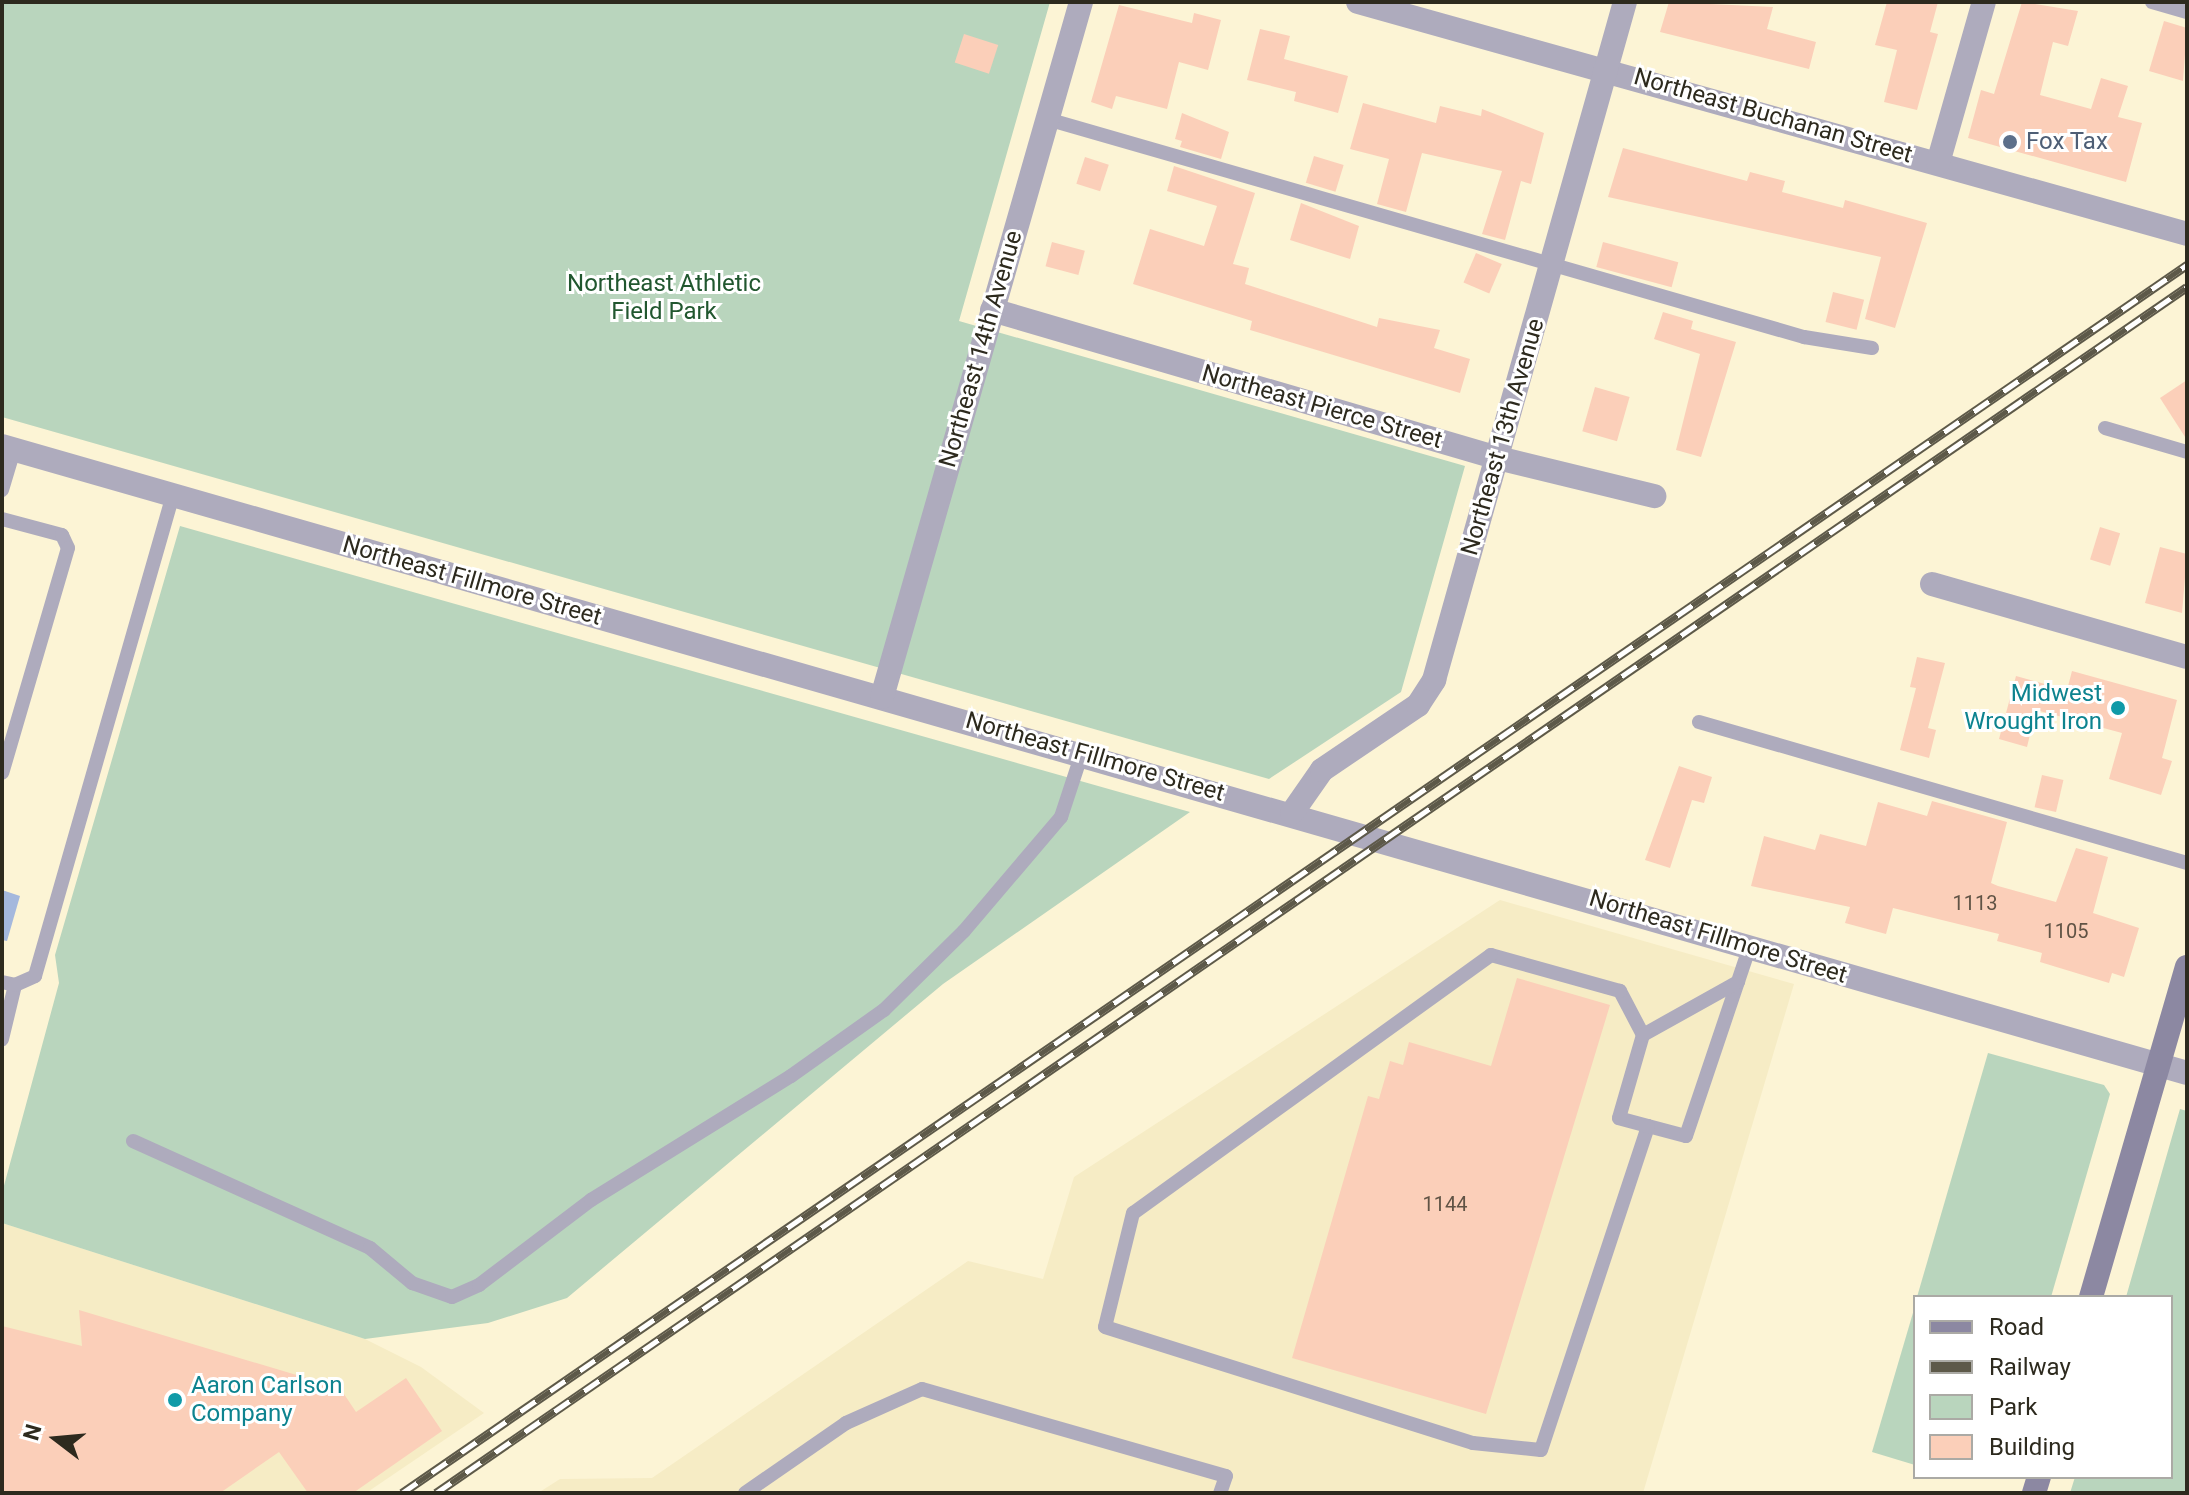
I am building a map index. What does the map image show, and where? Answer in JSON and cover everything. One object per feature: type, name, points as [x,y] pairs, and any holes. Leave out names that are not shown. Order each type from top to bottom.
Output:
[{"type":"main road","points":[[2092,1295],[2187,967]]},
{"type":"street","name":"Northeast 14th Avenue","points":[[882,697],[1081,2]]},
{"type":"street","name":"Northeast Buchanan Street","points":[[1358,2],[2187,234]]},
{"type":"street","name":"Northeast 13th Avenue","points":[[1292,813],[1322,770],[1426,695],[1498,458],[1625,2]]},
{"type":"street","points":[[1938,163],[1984,2]]},
{"type":"street","name":"Northeast Pierce Street","points":[[992,310],[1498,458],[1654,496]]},
{"type":"street","name":"Northeast Fillmore Street","points":[[8,448],[1292,813],[2187,1073]]},
{"type":"street","points":[[1932,584],[2187,657]]},
{"type":"lane","points":[[2152,2],[2187,12]]},
{"type":"lane","points":[[1047,119],[1804,337],[1872,348]]},
{"type":"lane","points":[[2105,428],[2187,452]]},
{"type":"lane","points":[[2,490],[8,448]]},
{"type":"lane","points":[[2,1039],[9,984],[35,976],[173,496]]},
{"type":"lane","points":[[2,519],[62,535],[68,548],[2,773]]},
{"type":"lane","points":[[1699,722],[2187,863]]},
{"type":"lane","points":[[133,1141],[370,1248],[412,1283],[452,1297],[479,1285],[591,1200],[791,1076],[884,1010],[964,931],[1061,817],[1082,753]]},
{"type":"lane","points":[[1648,1126],[1541,1450],[1473,1443],[1105,1327],[1133,1213],[1491,955],[1620,991],[1643,1035],[1619,1118],[1686,1136],[1750,946]]},
{"type":"lane","points":[[1643,1035],[1738,982]]},
{"type":"lane","points":[[745,1493],[846,1423],[922,1389],[1226,1476],[1220,1493]]},
{"type":"shaded area","points":[[1500,900],[1794,984],[1643,1493],[538,1493],[560,1479],[652,1478],[968,1261],[1043,1279],[1074,1177]]},
{"type":"shaded area","name":"Aaron Carlson Company","points":[[2,1223],[365,1339],[421,1367],[484,1413],[366,1493],[2,1493]]},
{"type":"green space","name":"Northeast Athletic Field Park","points":[[2,2],[1050,2],[959,321],[1465,466],[1401,692],[1269,779],[2,417]]},
{"type":"green space","points":[[180,526],[1190,812],[943,984],[567,1298],[488,1323],[365,1339],[2,1223],[2,1193],[59,983],[55,955]]},
{"type":"green space","points":[[1988,1053],[2104,1085],[2110,1094],[2052,1295],[1918,1295]]},
{"type":"green space","points":[[2180,1109],[2187,1111],[2187,1493],[2070,1493],[2074,1479],[2173,1479],[2173,1295],[2127,1295]]},
{"type":"green space","points":[[1913,1313],[1913,1464],[1872,1452]]},
{"type":"water","points":[[2,890],[20,896],[7,941],[2,940]]},
{"type":"building","points":[[1669,2],[1773,7],[1767,29],[1816,42],[1809,69],[1660,32]]},
{"type":"building","points":[[1887,2],[1938,2],[1930,32],[1938,34],[1917,110],[1884,102],[1897,50],[1875,45]]},
{"type":"building","points":[[2022,2],[2078,11],[2068,46],[2053,42],[2040,95],[2091,109],[2101,78],[2128,86],[2118,117],[2142,123],[2126,182],[1968,138],[1981,90],[1994,94]]},
{"type":"building","points":[[1119,5],[1192,23],[1194,13],[1221,20],[1208,70],[1179,62],[1167,109],[1116,96],[1112,109],[1091,102]]},
{"type":"building","points":[[2164,21],[2187,28],[2183,81],[2149,71]]},
{"type":"building","points":[[1260,29],[1290,36],[1284,59],[1348,76],[1338,113],[1294,101],[1296,92],[1247,80]]},
{"type":"building","points":[[964,34],[998,45],[989,74],[955,63]]},
{"type":"building","points":[[1363,103],[1436,123],[1440,106],[1481,116],[1482,109],[1544,133],[1531,184],[1521,181],[1505,240],[1482,234],[1502,171],[1422,153],[1406,212],[1377,204],[1389,159],[1350,149]]},
{"type":"building","points":[[1182,113],[1229,132],[1221,159],[1180,147],[1182,141],[1175,139]]},
{"type":"building","points":[[1623,148],[1747,181],[1750,172],[1785,181],[1782,192],[1843,208],[1845,200],[1927,223],[1895,328],[1865,319],[1881,257],[1608,197]]},
{"type":"building","points":[[1314,156],[1344,165],[1335,192],[1306,183]]},
{"type":"building","points":[[1085,157],[1109,165],[1100,191],[1076,184]]},
{"type":"building","points":[[1174,166],[1255,193],[1233,264],[1249,268],[1245,284],[1377,327],[1379,318],[1440,330],[1434,348],[1470,359],[1460,393],[1250,330],[1252,321],[1133,284],[1150,229],[1204,246],[1217,206],[1167,191]]},
{"type":"building","points":[[1301,203],[1359,226],[1350,259],[1290,240]]},
{"type":"building","points":[[1052,242],[1085,251],[1078,275],[1046,266]]},
{"type":"building","points":[[1603,242],[1678,262],[1672,287],[1596,267]]},
{"type":"building","points":[[1476,253],[1502,264],[1489,293],[1463,282]]},
{"type":"building","points":[[1833,292],[1864,300],[1857,330],[1826,322]]},
{"type":"building","points":[[1663,312],[1693,321],[1691,329],[1736,342],[1701,457],[1676,450],[1700,354],[1654,339]]},
{"type":"building","points":[[2187,380],[2187,440],[2160,398]]},
{"type":"building","points":[[1595,387],[1630,397],[1617,441],[1582,431]]},
{"type":"building","points":[[2100,527],[2120,533],[2110,566],[2090,560]]},
{"type":"building","points":[[2160,547],[2187,554],[2182,613],[2145,603]]},
{"type":"building","points":[[1917,657],[1945,663],[1928,728],[1936,730],[1929,758],[1900,750],[1916,688],[1910,687]]},
{"type":"building","points":[[2072,671],[2177,700],[2162,758],[2172,761],[2161,795],[2109,779],[2122,733],[2036,710],[2027,747],[1999,739],[2016,676],[2067,690]]},
{"type":"building","points":[[1679,766],[1712,777],[1704,803],[1692,800],[1670,868],[1645,860]]},
{"type":"building","points":[[2042,775],[2063,780],[2056,812],[2035,807]]},
{"type":"building","points":[[1932,801],[2007,822],[1991,883],[1998,886],[2056,902],[2076,848],[2108,857],[2093,913],[2139,928],[2124,977],[2112,973],[2109,983],[2040,962],[2042,953],[1997,941],[1999,934],[1893,908],[1886,934],[1845,923],[1850,907],[1751,886],[1764,836],[1815,850],[1820,834],[1866,846],[1878,802],[1927,816]]},
{"type":"building","points":[[1517,978],[1610,1005],[1486,1414],[1292,1358],[1368,1096],[1379,1099],[1390,1061],[1403,1065],[1409,1042],[1491,1066]]},
{"type":"building","name":"Aaron Carlson Company","points":[[79,1310],[340,1388],[356,1412],[406,1378],[442,1431],[353,1493],[308,1493],[279,1452],[220,1493],[2,1493],[2,1326],[82,1346]]},
{"type":"railway","points":[[402,1493],[2187,265]]},
{"type":"railway","points":[[436,1493],[2187,287]]},
{"type":"place","name":"Fox Tax","points":[[2010,142]]},
{"type":"place","name":"Midwest Wrought Iron","points":[[2118,708]]},
{"type":"place","name":"Aaron Carlson Company","points":[[175,1400]]}]
